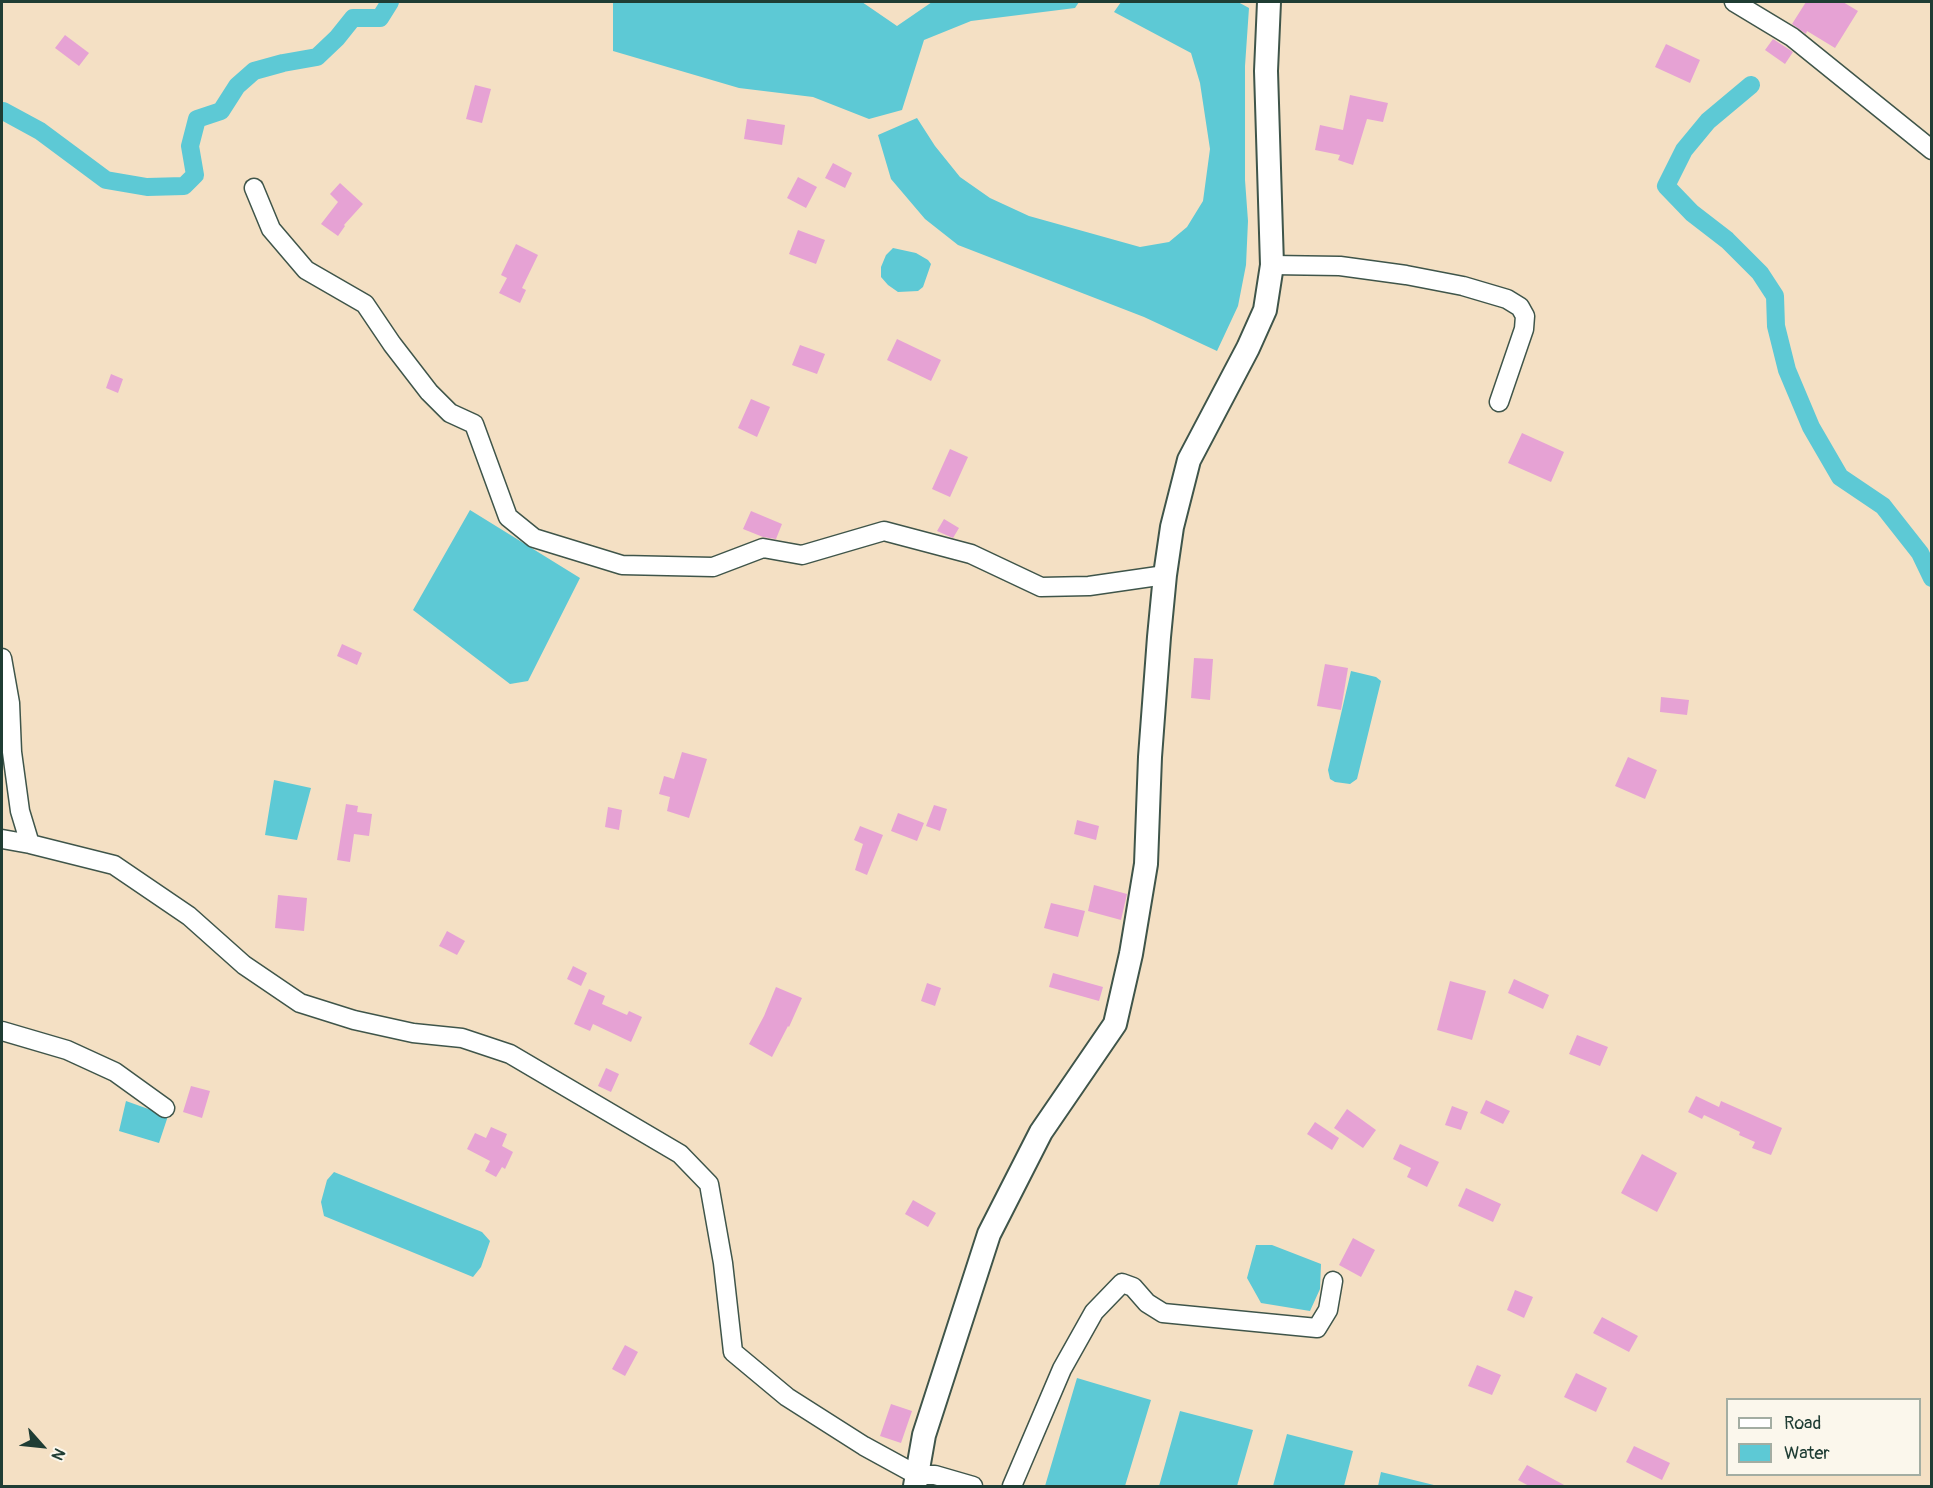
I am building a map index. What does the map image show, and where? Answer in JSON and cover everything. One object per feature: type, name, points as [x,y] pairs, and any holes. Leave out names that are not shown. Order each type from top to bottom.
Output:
[{"type":"street","points":[[916,1481],[924,1435],[989,1234],[1041,1132],[1115,1024],[1131,954],[1146,864],[1150,757],[1165,575],[1172,527],[1189,460],[1248,348],[1265,310],[1272,265],[1266,71],[1269,2]]},
{"type":"street","points":[[1734,2],[1792,37],[1932,150]]},
{"type":"street","points":[[254,188],[271,230],[306,270],[365,304],[392,345],[429,392],[450,413],[474,424],[508,517],[534,538],[622,565],[713,567],[763,549],[802,555],[884,531],[971,554],[1041,587],[1089,586],[1165,575]]},
{"type":"street","points":[[1272,265],[1340,266],[1406,275],[1463,286],[1507,299],[1520,307],[1525,316],[1524,329],[1499,402]]},
{"type":"street","points":[[2,658],[10,703],[12,752],[20,811],[30,844]]},
{"type":"street","points":[[2,839],[114,865],[189,916],[244,965],[300,1003],[354,1020],[413,1032],[462,1038],[510,1054],[680,1154],[709,1184],[723,1263],[733,1352],[787,1397],[916,1481]]},
{"type":"street","points":[[2,1031],[67,1050],[115,1072],[165,1108]]},
{"type":"street","points":[[1012,1486],[1062,1369],[1094,1312],[1122,1283],[1133,1287],[1147,1303],[1163,1313],[1317,1328],[1328,1310],[1333,1281]]},
{"type":"street","points":[[916,1481],[935,1475],[974,1486]]},
{"type":"water","points":[[613,2],[862,2],[897,26],[932,2],[1079,2],[1075,8],[971,21],[924,40],[902,110],[869,119],[813,97],[739,88],[613,51]]},
{"type":"water","points":[[1121,2],[1238,2],[1249,8],[1245,66],[1245,180],[1248,221],[1246,265],[1238,306],[1217,351],[1144,317],[958,245],[925,219],[891,179],[878,135],[917,118],[935,146],[960,177],[990,198],[1029,216],[1140,247],[1169,242],[1187,227],[1203,201],[1210,149],[1200,83],[1191,53],[1114,12]]},
{"type":"water","points":[[893,248],[916,253],[931,264],[923,287],[918,291],[898,292],[881,277],[881,267],[886,255]]},
{"type":"water","points":[[470,510],[580,578],[528,681],[510,684],[413,610]]},
{"type":"water","points":[[1351,671],[1376,677],[1381,681],[1357,779],[1350,784],[1330,779],[1328,770]]},
{"type":"water","points":[[274,780],[311,788],[297,840],[265,835]]},
{"type":"water","points":[[126,1101],[168,1116],[159,1143],[119,1131]]},
{"type":"water","points":[[334,1172],[482,1232],[490,1241],[481,1267],[473,1277],[324,1216],[321,1202],[327,1180]]},
{"type":"water","points":[[1256,1245],[1272,1245],[1321,1264],[1320,1289],[1310,1311],[1261,1303],[1247,1278]]},
{"type":"water","points":[[1077,1378],[1151,1400],[1125,1486],[1045,1486]]},
{"type":"water","points":[[1180,1411],[1253,1430],[1237,1486],[1159,1486]]},
{"type":"water","points":[[1287,1434],[1353,1451],[1344,1486],[1273,1486]]},
{"type":"water","points":[[1381,1472],[1438,1486],[1378,1486]]},
{"type":"building","points":[[1806,2],[1843,2],[1858,11],[1835,48],[1807,31],[1806,34],[1792,24]]},
{"type":"building","points":[[65,35],[89,53],[79,66],[55,48]]},
{"type":"building","points":[[1773,39],[1793,52],[1785,64],[1765,50]]},
{"type":"building","points":[[1666,44],[1700,60],[1690,83],[1655,67]]},
{"type":"building","points":[[475,85],[491,89],[482,123],[466,119]]},
{"type":"building","points":[[1350,95],[1388,103],[1383,122],[1367,119],[1353,165],[1338,160],[1340,155],[1315,150],[1320,125],[1343,130]]},
{"type":"building","points":[[747,119],[785,125],[782,145],[744,139]]},
{"type":"building","points":[[833,163],[852,173],[845,188],[825,178]]},
{"type":"building","points":[[798,177],[817,187],[806,208],[787,198]]},
{"type":"building","points":[[340,183],[363,204],[344,225],[338,236],[321,224],[338,202],[330,194]]},
{"type":"building","points":[[798,230],[825,240],[816,264],[789,254]]},
{"type":"building","points":[[516,244],[538,255],[522,288],[526,290],[520,303],[499,293],[507,278],[501,275]]},
{"type":"building","points":[[897,339],[941,360],[931,381],[887,360]]},
{"type":"building","points":[[800,345],[825,354],[817,374],[792,365]]},
{"type":"building","points":[[111,374],[123,379],[118,393],[106,388]]},
{"type":"building","points":[[751,399],[770,407],[757,437],[738,428]]},
{"type":"building","points":[[1522,433],[1564,452],[1551,482],[1508,463]]},
{"type":"building","points":[[950,449],[968,457],[950,497],[932,489]]},
{"type":"building","points":[[751,511],[782,524],[776,539],[763,537],[743,529]]},
{"type":"building","points":[[944,519],[959,528],[953,538],[937,531]]},
{"type":"building","points":[[342,644],[362,653],[357,665],[337,656]]},
{"type":"building","points":[[1194,658],[1213,659],[1210,700],[1191,698]]},
{"type":"building","points":[[1325,664],[1348,668],[1341,710],[1317,706]]},
{"type":"building","points":[[1661,697],[1689,700],[1687,715],[1660,712]]},
{"type":"building","points":[[682,752],[707,759],[689,818],[667,811],[670,797],[659,794],[664,776],[674,779]]},
{"type":"building","points":[[1628,757],[1657,770],[1645,799],[1615,786]]},
{"type":"building","points":[[346,804],[358,806],[357,812],[372,814],[369,836],[354,834],[350,862],[337,860]]},
{"type":"building","points":[[934,805],[947,809],[940,831],[926,826]]},
{"type":"building","points":[[608,807],[622,810],[619,830],[605,827]]},
{"type":"building","points":[[898,813],[924,823],[917,841],[891,831]]},
{"type":"building","points":[[1077,820],[1099,826],[1096,840],[1074,834]]},
{"type":"building","points":[[860,826],[883,835],[867,875],[855,870],[863,844],[854,840]]},
{"type":"building","points":[[1094,885],[1127,894],[1121,920],[1088,911]]},
{"type":"building","points":[[278,895],[307,898],[304,931],[275,928]]},
{"type":"building","points":[[1051,903],[1085,911],[1078,937],[1044,928]]},
{"type":"building","points":[[447,931],[465,941],[457,955],[439,946]]},
{"type":"building","points":[[573,966],[587,973],[581,986],[567,979]]},
{"type":"building","points":[[1053,973],[1103,987],[1099,1001],[1049,987]]},
{"type":"building","points":[[1514,979],[1549,995],[1543,1009],[1508,993]]},
{"type":"building","points":[[1450,981],[1486,991],[1472,1040],[1437,1030]]},
{"type":"building","points":[[927,983],[941,988],[935,1006],[921,1001]]},
{"type":"building","points":[[776,987],[802,998],[772,1057],[749,1044]]},
{"type":"building","points":[[589,989],[605,996],[602,1004],[627,1015],[629,1011],[642,1017],[631,1042],[593,1024],[590,1031],[574,1024]]},
{"type":"building","points":[[1577,1035],[1608,1047],[1600,1066],[1569,1054]]},
{"type":"building","points":[[606,1068],[619,1074],[611,1092],[598,1086]]},
{"type":"building","points":[[191,1086],[210,1091],[202,1118],[183,1112]]},
{"type":"building","points":[[1696,1096],[1719,1107],[1721,1101],[1782,1128],[1771,1155],[1752,1148],[1755,1142],[1739,1135],[1740,1132],[1704,1115],[1702,1119],[1688,1112]]},
{"type":"building","points":[[1486,1100],[1510,1111],[1503,1124],[1480,1113]]},
{"type":"building","points":[[1452,1106],[1468,1112],[1461,1130],[1445,1125]]},
{"type":"building","points":[[1347,1109],[1376,1130],[1363,1148],[1334,1128]]},
{"type":"building","points":[[1315,1122],[1339,1138],[1332,1150],[1307,1134]]},
{"type":"building","points":[[491,1127],[507,1134],[502,1146],[513,1152],[505,1169],[502,1167],[496,1177],[485,1171],[490,1161],[467,1149],[475,1133],[486,1138]]},
{"type":"building","points":[[1400,1144],[1439,1162],[1427,1187],[1407,1177],[1411,1168],[1393,1159]]},
{"type":"building","points":[[1642,1154],[1677,1173],[1657,1212],[1621,1193]]},
{"type":"building","points":[[1466,1188],[1501,1204],[1493,1222],[1458,1206]]},
{"type":"building","points":[[913,1200],[936,1213],[928,1227],[905,1214]]},
{"type":"building","points":[[1353,1238],[1375,1250],[1361,1277],[1339,1265]]},
{"type":"building","points":[[1515,1290],[1533,1297],[1524,1318],[1507,1310]]},
{"type":"building","points":[[1602,1317],[1638,1336],[1629,1352],[1593,1333]]},
{"type":"building","points":[[625,1345],[638,1352],[625,1376],[612,1369]]},
{"type":"building","points":[[1477,1365],[1501,1375],[1492,1395],[1468,1386]]},
{"type":"building","points":[[1576,1373],[1607,1388],[1596,1412],[1564,1397]]},
{"type":"building","points":[[891,1404],[912,1411],[901,1443],[880,1436]]},
{"type":"building","points":[[1634,1446],[1670,1463],[1662,1480],[1626,1462]]},
{"type":"building","points":[[1527,1465],[1566,1486],[1529,1486],[1518,1480]]},
{"type":"waterway","points":[[3,111],[40,131],[106,180],[147,187],[184,186],[195,175],[190,146],[197,119],[221,111],[237,86],[254,71],[317,57],[337,38],[353,18],[380,18],[390,2]]},
{"type":"waterway","points":[[1751,85],[1708,121],[1684,150],[1666,186],[1692,213],[1727,240],[1760,273],[1775,296],[1776,326],[1787,370],[1811,427],[1840,477],[1883,506],[1920,553],[1932,578]]}]
